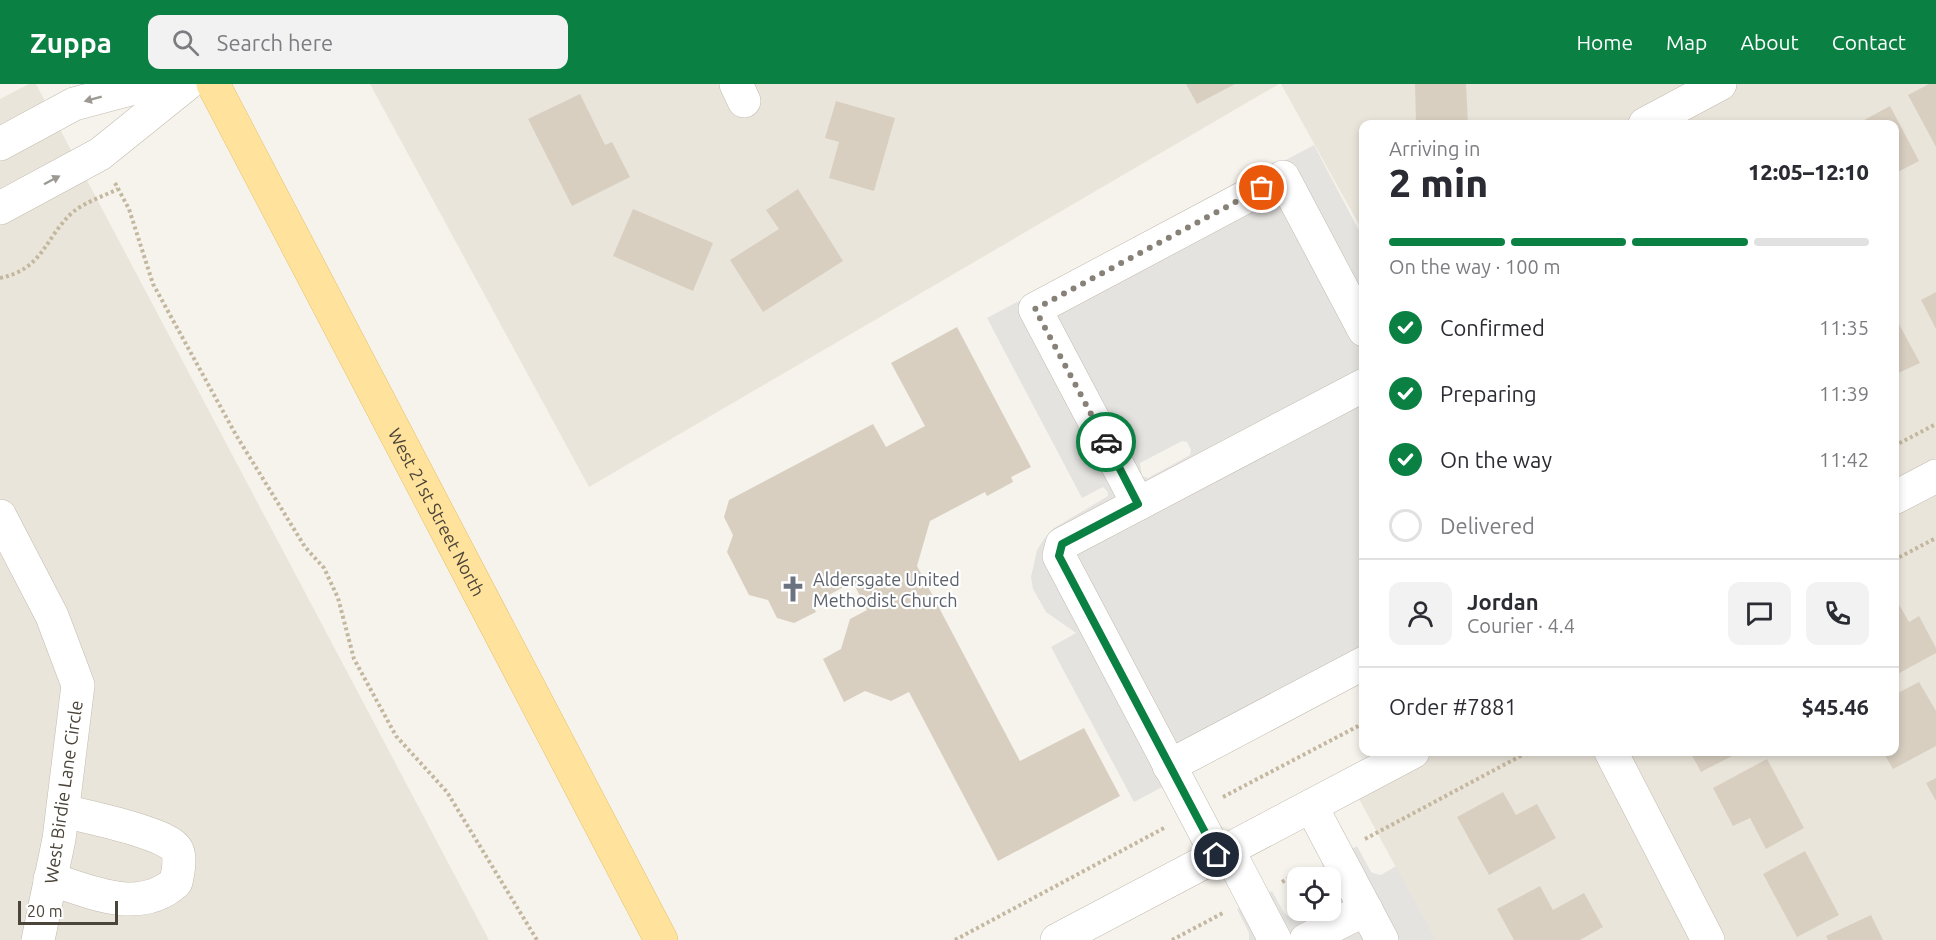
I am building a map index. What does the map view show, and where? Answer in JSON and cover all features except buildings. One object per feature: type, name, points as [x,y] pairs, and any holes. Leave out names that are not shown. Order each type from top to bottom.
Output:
[{"type":"main road","name":"West 21st Street North","points":[[213,84],[661,940]]},
{"type":"street","points":[[0,144],[74,104],[149,84]]},
{"type":"street","points":[[0,208],[100,154],[187,84]]},
{"type":"street","points":[[1652,120],[1720,84]]},
{"type":"street","points":[[1138,504],[1035,309],[1283,177],[1359,321]]},
{"type":"street","points":[[1275,940],[1194,812],[1059,556],[1062,544],[1359,388]]},
{"type":"street","points":[[1899,495],[1936,476]]},
{"type":"street","name":"West Birdie Lane Circle","points":[[0,516],[52,616],[78,685],[63,811],[38,940]]},
{"type":"street","points":[[1169,766],[1359,666]]},
{"type":"street","points":[[1057,940],[1405,756]]},
{"type":"street","points":[[1613,756],[1708,940]]},
{"type":"street","points":[[1311,806],[1382,940]]},
{"type":"street","points":[[51,879],[100,894],[128,899],[164,894],[176,882],[177,850],[171,842],[140,830],[63,811]]},
{"type":"street","points":[[1306,940],[1366,909]]},
{"type":"path","points":[[100,154],[129,209],[153,284],[236,435],[305,547],[324,568],[338,598],[354,659],[396,736],[447,792],[537,940]]},
{"type":"path","points":[[0,278],[20,274],[44,251],[74,211],[118,189]]},
{"type":"path","points":[[1899,443],[1936,424]]},
{"type":"path","points":[[1899,557],[1936,538]]},
{"type":"path","points":[[955,940],[1359,726]]},
{"type":"shaded area","points":[[29,84],[36,84],[489,940],[0,940],[0,99]]},
{"type":"shaded area","points":[[370,84],[1279,84],[589,487]]},
{"type":"shaded area","points":[[1281,84],[1936,84],[1936,940],[1435,940],[1351,784],[1406,756],[1899,756],[1899,120],[1359,120],[1359,225]]},
{"type":"shaded area","points":[[1314,145],[1359,230],[1359,683],[1134,802],[1051,647],[1076,633],[1046,612],[1033,589],[1031,577],[1037,550],[1044,539],[1054,528],[1108,496],[1108,492],[1103,487],[1082,498],[987,318]],"holes":[[[1182,441],[1187,442],[1191,450],[1190,455],[1148,478],[1142,476],[1140,463]]]},
{"type":"shaded area","points":[[1357,846],[1371,872],[1381,875],[1396,866],[1436,940],[1249,940],[1249,933],[1237,909],[1272,891],[1287,915],[1287,921],[1341,921],[1341,867],[1323,867],[1322,865]]},
{"type":"way so far","points":[[1106,442],[1035,309],[1262,188]]},
{"type":"place","name":"Aldersgate United Methodist Church","points":[[793,589]]},
{"type":"route","points":[[1106,442],[1138,504],[1062,544],[1059,556],[1217,855]]}]
